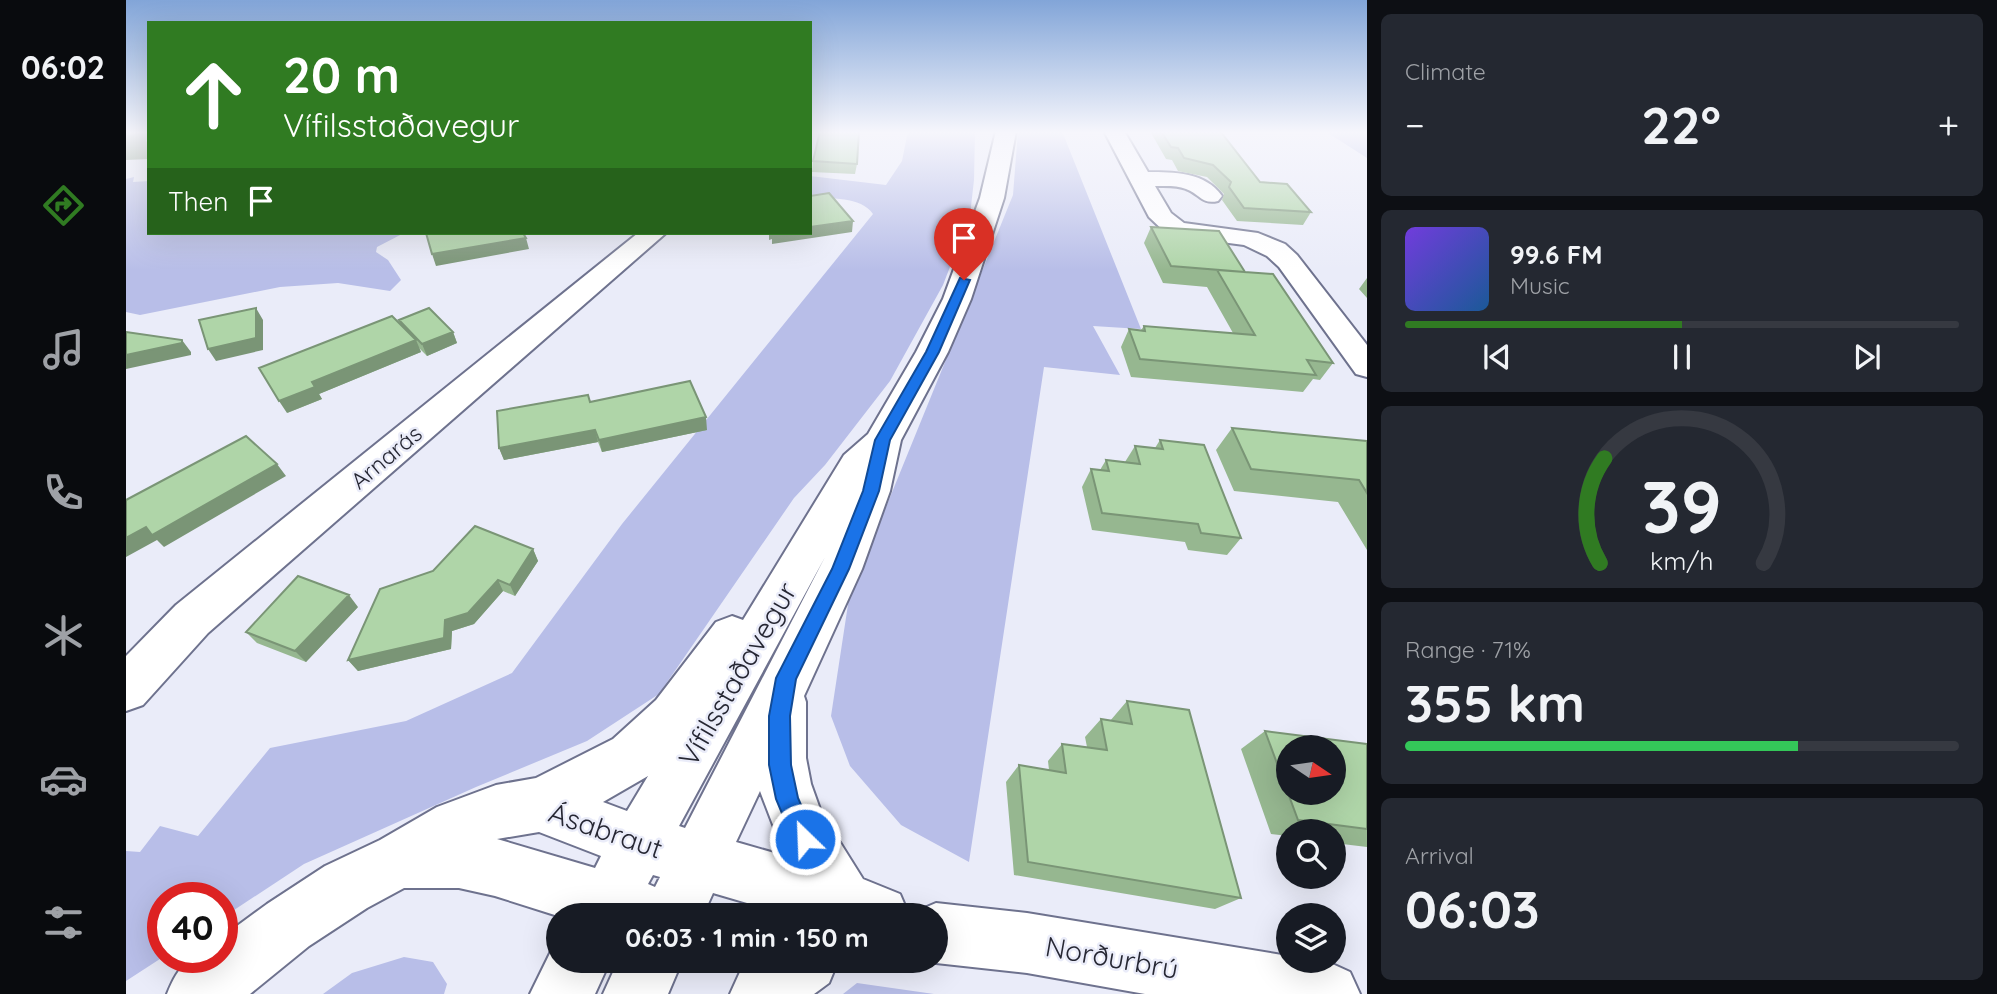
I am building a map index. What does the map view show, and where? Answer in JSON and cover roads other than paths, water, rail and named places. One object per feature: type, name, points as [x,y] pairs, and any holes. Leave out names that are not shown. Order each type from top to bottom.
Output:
[{"type":"street","name":"Vífilsstaðavegur","points":[[679,903],[841,569],[871,491],[883,440],[932,352],[957,299],[992,198],[996,177]]},
{"type":"street","points":[[1140,178],[1191,183],[1202,187],[1210,196]]},
{"type":"street","points":[[1140,178],[1161,217],[1177,230],[1249,238],[1266,244],[1283,255],[1367,367]]},
{"type":"street","name":"Arnarás","points":[[126,689],[192,619],[651,235]]},
{"type":"street","name":"Vífilsstaðavegur","points":[[622,903],[639,843],[856,464],[883,440]]},
{"type":"street","points":[[540,805],[632,756],[668,722],[706,674],[743,619],[787,586]]},
{"type":"street","points":[[786,678],[780,716],[780,753],[787,799],[813,856],[856,903]]},
{"type":"street","name":"Ásabraut","points":[[199,994],[299,917],[346,887],[400,860],[456,826],[496,812],[540,805],[639,843],[698,861]]},
{"type":"street","name":"Ásabraut","points":[[400,860],[459,860],[495,867],[597,903]]},
{"type":"street","points":[[698,861],[841,903]]},
{"type":"street","name":"Norðurbrú","points":[[948,934],[1027,943],[1328,994]]},
{"type":"street","points":[[562,994],[573,973]]},
{"type":"street","points":[[635,994],[645,973]]},
{"type":"street","points":[[762,994],[791,973]]}]
